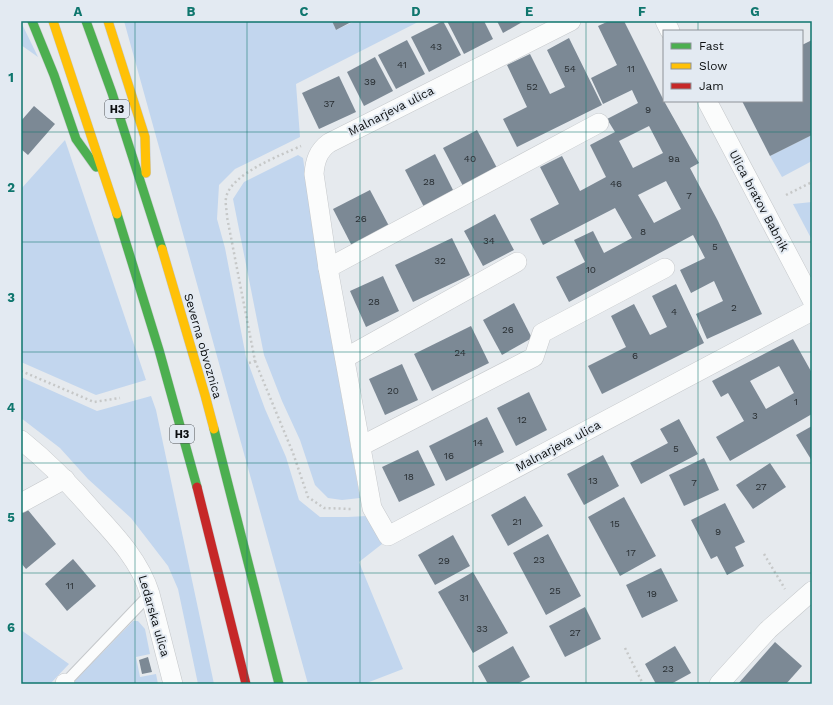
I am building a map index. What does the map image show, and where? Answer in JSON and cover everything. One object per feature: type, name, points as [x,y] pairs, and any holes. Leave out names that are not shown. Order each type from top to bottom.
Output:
[{"type":"highway","points":[[32,21],[54,75],[76,139],[109,186]]},
{"type":"highway","name":"H3","points":[[53,21],[109,186],[151,321],[188,454],[246,684]]},
{"type":"highway","name":"Severna obvoznica","points":[[86,21],[112,93],[147,199],[205,395],[279,684]]},
{"type":"highway","points":[[108,21],[145,137],[147,199]]},
{"type":"highway","points":[[276,670],[284,684]]},
{"type":"street","name":"Malnarjeva ulica","points":[[571,21],[328,143],[324,146],[316,159],[314,174],[328,268],[372,508],[388,536],[812,311]]},
{"type":"street","points":[[665,21],[670,30]]},
{"type":"street","name":"Ulica bratov Babnik","points":[[708,102],[812,300]]},
{"type":"street","points":[[328,268],[599,123]]},
{"type":"street","points":[[345,358],[517,262]]},
{"type":"street","points":[[361,446],[534,357],[542,333],[665,268]]},
{"type":"street","name":"Ledarska ulica","points":[[21,440],[65,479],[130,554],[145,580],[150,594],[173,684]]},
{"type":"street","points":[[21,503],[65,479]]},
{"type":"street","points":[[719,684],[768,630],[807,600]]},
{"type":"lane","points":[[64,684],[150,594]]},
{"type":"path","points":[[328,143],[309,144],[300,147],[264,163],[239,179],[231,188],[226,197],[227,217],[255,361],[293,453],[308,497],[324,508],[372,508]]},
{"type":"path","points":[[786,195],[812,182]]},
{"type":"path","points":[[249,363],[255,361]]},
{"type":"path","points":[[21,371],[94,402],[120,398]]},
{"type":"path","points":[[764,554],[807,600]]},
{"type":"path","points":[[625,648],[643,684]]},
{"type":"shaded area","points":[[124,21],[332,21],[336,30],[355,21],[420,21],[296,84],[300,137],[235,169],[219,185],[217,219],[225,248],[246,357],[265,409],[286,457],[299,500],[320,517],[367,516],[382,544],[359,562],[403,669],[364,684],[308,684]]},
{"type":"shaded area","points":[[21,22],[38,57],[21,45]]},
{"type":"shaded area","points":[[812,135],[812,161],[782,177],[770,156]]},
{"type":"shaded area","points":[[65,140],[146,380],[96,395],[21,362],[21,189]]},
{"type":"shaded area","points":[[298,155],[303,158],[319,270],[360,498],[342,500],[328,498],[315,485],[300,440],[282,401],[264,355],[233,199],[244,182]]},
{"type":"shaded area","points":[[812,202],[812,240],[793,204]]},
{"type":"shaded area","points":[[21,377],[97,411],[151,396],[156,410],[214,684],[198,684],[178,589],[168,566],[131,518],[88,479],[60,448],[21,418]]},
{"type":"shaded area","points":[[133,621],[138,621],[145,629],[150,654],[136,657],[140,677],[156,674],[158,684],[72,684]]},
{"type":"shaded area","points":[[21,630],[69,664],[50,684],[21,684]]},
{"type":"building","points":[[332,21],[353,21],[336,30]]},
{"type":"building","points":[[443,21],[461,55],[429,72],[411,37]]},
{"type":"building","points":[[447,21],[484,21],[493,39],[464,54]]},
{"type":"building","points":[[497,21],[524,21],[503,33]]},
{"type":"building","points":[[609,21],[624,21],[663,99],[663,102],[665,102],[699,163],[690,168],[718,221],[762,314],[707,339],[696,314],[723,301],[714,281],[691,293],[680,270],[705,258],[693,235],[569,302],[556,277],[585,262],[574,240],[593,231],[604,253],[632,238],[615,208],[543,245],[530,219],[559,204],[540,167],[562,156],[580,191],[606,177],[590,145],[615,132],[607,119],[638,103],[632,90],[603,104],[591,78],[617,65],[598,26]],"holes":[[[649,126],[663,153],[633,168],[619,141]],[[666,181],[681,209],[654,223],[638,195]]]},
{"type":"building","points":[[569,38],[602,105],[517,147],[503,119],[527,107],[507,65],[530,54],[550,94],[565,87],[547,50]]},
{"type":"building","points":[[407,40],[425,74],[396,89],[378,55]]},
{"type":"building","points":[[812,40],[812,135],[770,156],[743,102],[803,102],[803,44]]},
{"type":"building","points":[[375,57],[393,91],[364,106],[347,72]]},
{"type":"building","points":[[339,76],[356,112],[319,129],[302,93]]},
{"type":"building","points":[[34,106],[55,124],[28,155],[21,149],[21,121]]},
{"type":"building","points":[[477,130],[497,168],[463,186],[443,148]]},
{"type":"building","points":[[435,154],[454,192],[424,207],[405,170]]},
{"type":"building","points":[[370,190],[389,226],[352,246],[333,209]]},
{"type":"building","points":[[495,214],[514,250],[483,266],[464,231]]},
{"type":"building","points":[[452,238],[470,275],[413,302],[395,265]]},
{"type":"building","points":[[383,276],[399,311],[366,327],[350,291]]},
{"type":"building","points":[[676,284],[704,343],[602,394],[588,366],[626,347],[611,316],[634,304],[650,335],[667,327],[652,296]]},
{"type":"building","points":[[514,303],[532,338],[502,355],[483,320]]},
{"type":"building","points":[[471,326],[489,363],[432,391],[414,354]]},
{"type":"building","points":[[793,339],[812,373],[812,414],[730,461],[716,437],[744,421],[728,393],[721,397],[712,381]],"holes":[[[779,366],[794,393],[766,409],[750,381]]]},
{"type":"building","points":[[402,364],[418,400],[385,415],[369,379]]},
{"type":"building","points":[[529,392],[547,430],[516,446],[497,408]]},
{"type":"building","points":[[487,417],[504,452],[446,481],[429,446]]},
{"type":"building","points":[[679,419],[698,454],[641,484],[630,463],[668,443],[660,429]]},
{"type":"building","points":[[812,426],[812,461],[796,435]]},
{"type":"building","points":[[418,450],[435,485],[399,502],[382,467]]},
{"type":"building","points":[[603,455],[619,486],[584,505],[567,474]]},
{"type":"building","points":[[704,458],[719,490],[684,506],[669,475]]},
{"type":"building","points":[[770,463],[786,487],[753,509],[736,485]]},
{"type":"building","points":[[525,496],[543,526],[508,546],[491,515]]},
{"type":"building","points":[[624,497],[656,556],[620,576],[588,517]]},
{"type":"building","points":[[725,503],[745,542],[735,547],[744,566],[727,575],[717,556],[711,559],[691,520]]},
{"type":"building","points":[[23,504],[56,544],[26,569],[21,563],[21,506]]},
{"type":"building","points":[[548,534],[581,596],[546,615],[513,553]]},
{"type":"building","points":[[453,535],[470,566],[435,585],[418,555]]},
{"type":"building","points":[[73,559],[96,586],[67,611],[45,584]]},
{"type":"building","points":[[661,568],[678,601],[642,618],[626,585]]},
{"type":"building","points":[[473,572],[508,633],[473,653],[438,592]]},
{"type":"building","points":[[585,607],[601,639],[565,657],[549,626]]},
{"type":"building","points":[[775,642],[802,666],[786,684],[738,684]]},
{"type":"building","points":[[513,646],[530,677],[517,684],[488,684],[478,666]]},
{"type":"building","points":[[675,646],[691,673],[671,684],[656,684],[645,664]]},
{"type":"building","points":[[148,657],[152,672],[142,674],[139,660]]},
{"type":"traffic: fast","points":[[32,21],[54,75],[76,139],[96,167]]},
{"type":"traffic: fast","points":[[86,21],[112,93],[162,249]]},
{"type":"traffic: fast","points":[[117,214],[159,350],[197,487]]},
{"type":"traffic: fast","points":[[214,429],[279,684]]},
{"type":"traffic: slow","points":[[53,21],[117,214]]},
{"type":"traffic: slow","points":[[108,21],[145,137],[146,173]]},
{"type":"traffic: slow","points":[[162,249],[214,429]]},
{"type":"traffic: jam","points":[[197,487],[246,684]]}]
